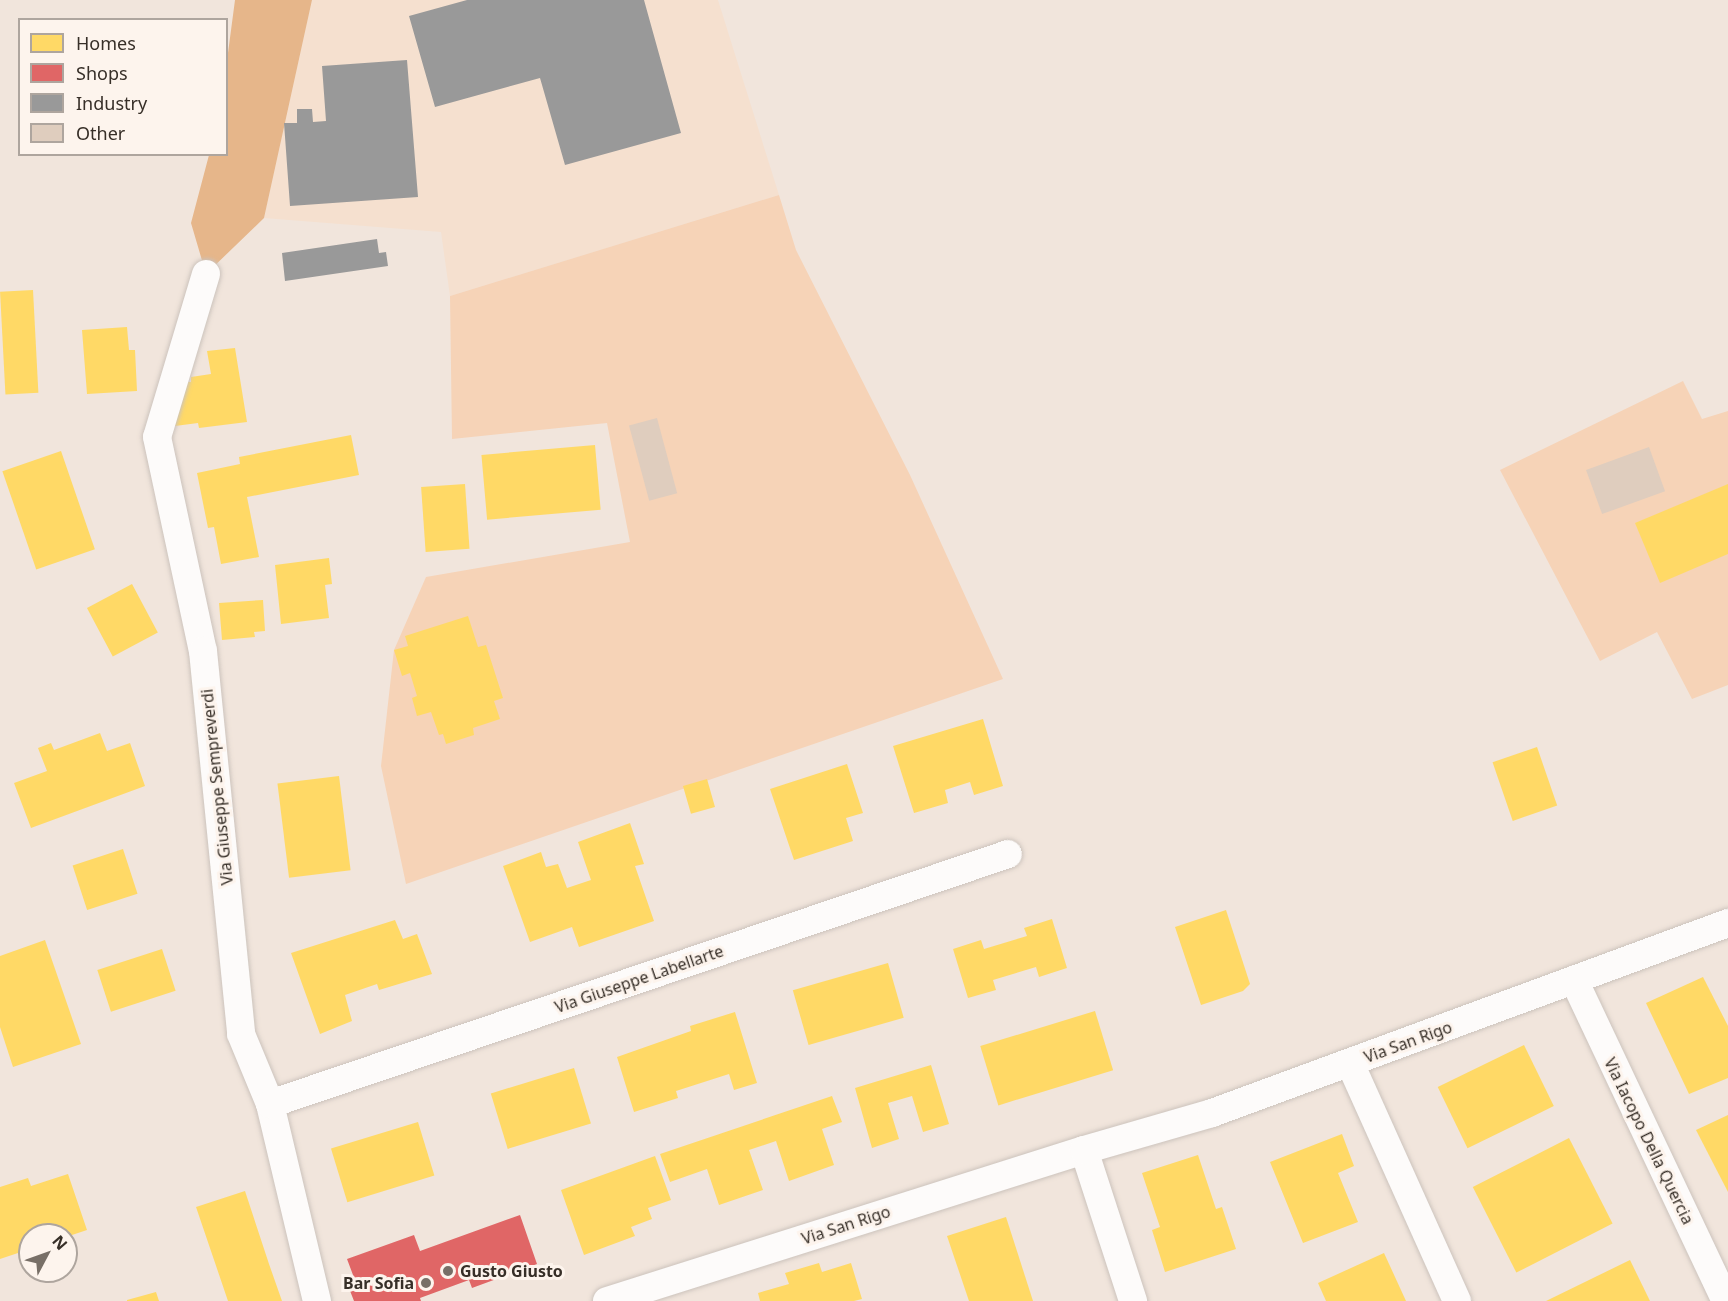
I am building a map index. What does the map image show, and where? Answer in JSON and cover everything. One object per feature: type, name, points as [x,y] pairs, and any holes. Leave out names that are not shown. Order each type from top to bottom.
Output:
[{"type":"street","name":"Via Giuseppe Sempreverdi","points":[[206,274],[158,437],[203,651],[241,1034],[270,1104],[317,1301]]},
{"type":"street","name":"Via Giuseppe Labellarte","points":[[270,1104],[1008,854]]},
{"type":"street","name":"Via San Rigo","points":[[608,1301],[1084,1150],[1212,1113],[1728,923]]},
{"type":"street","name":"Via Iacopo Della Quercia","points":[[1574,980],[1726,1301]]},
{"type":"street","points":[[1350,1063],[1457,1301]]},
{"type":"street","points":[[1084,1150],[1133,1301]]},
{"type":"shaded area","points":[[235,0],[312,0],[264,218],[206,274],[191,223],[209,156],[228,156],[228,53]]},
{"type":"shaded area","points":[[312,0],[718,0],[779,195],[450,296],[441,232],[264,218]]},
{"type":"shaded area","points":[[779,195],[796,250],[910,475],[1003,679],[406,884],[381,766],[394,650],[426,577],[630,542],[607,423],[452,439],[450,296]]},
{"type":"shaded area","points":[[1683,381],[1702,419],[1728,411],[1728,685],[1692,699],[1657,632],[1600,661],[1500,470]]},
{"type":"building: Homes","points":[[33,290],[38,393],[5,395],[0,292]]},
{"type":"building: Homes","points":[[127,327],[129,350],[135,350],[137,391],[87,394],[82,330]]},
{"type":"building: Homes","points":[[235,348],[247,422],[199,428],[198,423],[175,426],[183,382],[191,382],[191,377],[211,374],[207,351]]},
{"type":"building: Homes","points":[[351,435],[359,475],[247,497],[259,557],[221,564],[214,527],[208,528],[197,473],[240,464],[239,457]]},
{"type":"building: Homes","points":[[595,445],[601,510],[487,520],[481,455]]},
{"type":"building: Homes","points":[[61,451],[95,549],[36,570],[2,471]]},
{"type":"building: Homes","points":[[465,484],[470,549],[426,552],[421,487]]},
{"type":"building: Homes","points":[[1728,484],[1728,554],[1660,583],[1635,523]]},
{"type":"building: Homes","points":[[329,558],[332,584],[325,585],[329,618],[281,624],[275,565]]},
{"type":"building: Homes","points":[[132,584],[158,633],[113,657],[87,608]]},
{"type":"building: Homes","points":[[263,600],[265,631],[254,632],[255,637],[222,640],[219,603]]},
{"type":"building: Homes","points":[[468,616],[478,647],[486,645],[503,698],[494,701],[500,719],[473,728],[474,735],[446,744],[443,734],[439,735],[431,712],[417,716],[412,698],[417,696],[410,673],[402,676],[394,650],[408,646],[405,636]]},
{"type":"building: Homes","points":[[983,719],[1003,786],[974,795],[970,782],[945,790],[948,803],[914,813],[893,746]]},
{"type":"building: Homes","points":[[100,733],[107,751],[130,743],[145,786],[31,828],[14,783],[47,771],[38,748],[51,743],[54,750]]},
{"type":"building: Homes","points":[[1537,747],[1557,806],[1513,821],[1493,762]]},
{"type":"building: Homes","points":[[847,764],[863,813],[846,818],[853,841],[794,860],[770,789]]},
{"type":"building: Homes","points":[[339,776],[351,870],[289,878],[277,784]]},
{"type":"building: Homes","points":[[707,779],[715,807],[691,814],[683,786]]},
{"type":"building: Homes","points":[[630,823],[644,864],[635,866],[654,921],[579,947],[572,927],[530,942],[503,866],[541,852],[546,867],[558,864],[567,888],[591,880],[578,842]]},
{"type":"building: Homes","points":[[123,849],[138,894],[87,910],[73,865]]},
{"type":"building: Homes","points":[[1226,910],[1250,984],[1243,991],[1201,1005],[1175,927]]},
{"type":"building: Homes","points":[[1052,919],[1067,968],[1039,977],[1036,967],[993,980],[996,990],[968,998],[953,949],[981,940],[984,949],[1027,936],[1024,928]]},
{"type":"building: Homes","points":[[395,920],[403,939],[417,934],[432,974],[379,990],[377,984],[345,995],[352,1021],[320,1034],[291,953]]},
{"type":"building: Homes","points":[[45,940],[81,1044],[13,1067],[0,1027],[0,956]]},
{"type":"building: Homes","points":[[162,949],[176,991],[111,1012],[97,970]]},
{"type":"building: Homes","points":[[888,963],[904,1018],[809,1045],[793,990]]},
{"type":"building: Homes","points":[[1703,977],[1728,1026],[1728,1078],[1689,1094],[1646,1003]]},
{"type":"building: Homes","points":[[1095,1011],[1113,1070],[998,1105],[980,1046]]},
{"type":"building: Homes","points":[[735,1012],[757,1083],[734,1090],[729,1074],[676,1091],[678,1098],[634,1112],[617,1057],[691,1031],[690,1026]]},
{"type":"building: Homes","points":[[1524,1045],[1554,1106],[1468,1148],[1438,1087]]},
{"type":"building: Homes","points":[[931,1065],[949,1124],[923,1132],[912,1096],[888,1103],[899,1139],[872,1148],[855,1088]]},
{"type":"building: Homes","points":[[574,1068],[591,1123],[508,1149],[491,1093]]},
{"type":"building: Homes","points":[[832,1096],[842,1122],[822,1129],[834,1165],[789,1181],[776,1141],[749,1150],[763,1190],[719,1205],[707,1169],[670,1182],[660,1154]]},
{"type":"building: Homes","points":[[1728,1115],[1728,1192],[1696,1130]]},
{"type":"building: Homes","points":[[418,1122],[434,1176],[347,1202],[331,1149]]},
{"type":"building: Homes","points":[[1342,1134],[1354,1166],[1338,1173],[1358,1222],[1303,1243],[1270,1162]]},
{"type":"building: Homes","points":[[1569,1138],[1613,1224],[1516,1273],[1473,1187]]},
{"type":"building: Homes","points":[[1198,1155],[1216,1209],[1222,1207],[1236,1249],[1165,1272],[1152,1230],[1160,1227],[1142,1173]]},
{"type":"building: Homes","points":[[655,1156],[671,1200],[648,1208],[652,1219],[631,1227],[635,1236],[584,1255],[561,1190]]},
{"type":"building: Homes","points":[[68,1174],[87,1230],[78,1233],[78,1223],[18,1223],[18,1253],[0,1259],[0,1187],[28,1178],[31,1186]]},
{"type":"building: Homes","points":[[245,1191],[282,1301],[228,1301],[196,1207]]},
{"type":"building: Homes","points":[[1006,1217],[1033,1301],[969,1301],[947,1236]]},
{"type":"building: Homes","points":[[1384,1253],[1406,1301],[1326,1301],[1318,1283]]},
{"type":"building: Homes","points":[[1630,1260],[1650,1301],[1546,1301]]},
{"type":"building: Homes","points":[[819,1263],[822,1272],[851,1263],[862,1299],[854,1301],[760,1301],[758,1293],[789,1284],[785,1273]]},
{"type":"building: Homes","points":[[156,1292],[159,1301],[127,1301],[127,1300]]},
{"type":"building: Shops","points":[[520,1215],[537,1264],[472,1288],[469,1280],[420,1298],[421,1301],[354,1301],[345,1278],[353,1275],[347,1259],[414,1235],[420,1251]]},
{"type":"building: Industry","points":[[467,0],[644,0],[681,133],[565,165],[540,78],[435,107],[409,16]]},
{"type":"building: Industry","points":[[407,60],[418,197],[290,206],[284,123],[297,123],[297,109],[312,109],[313,122],[326,121],[322,66]]},
{"type":"building: Industry","points":[[377,239],[379,253],[386,252],[388,266],[285,281],[282,253]]},
{"type":"building: Other","points":[[657,418],[677,493],[649,501],[629,426]]},
{"type":"building: Other","points":[[1649,447],[1665,491],[1602,514],[1586,470]]},
{"type":"place","name":"Gusto Giusto","points":[[448,1271]]},
{"type":"place","name":"Bar Sofia","points":[[426,1283]]}]
